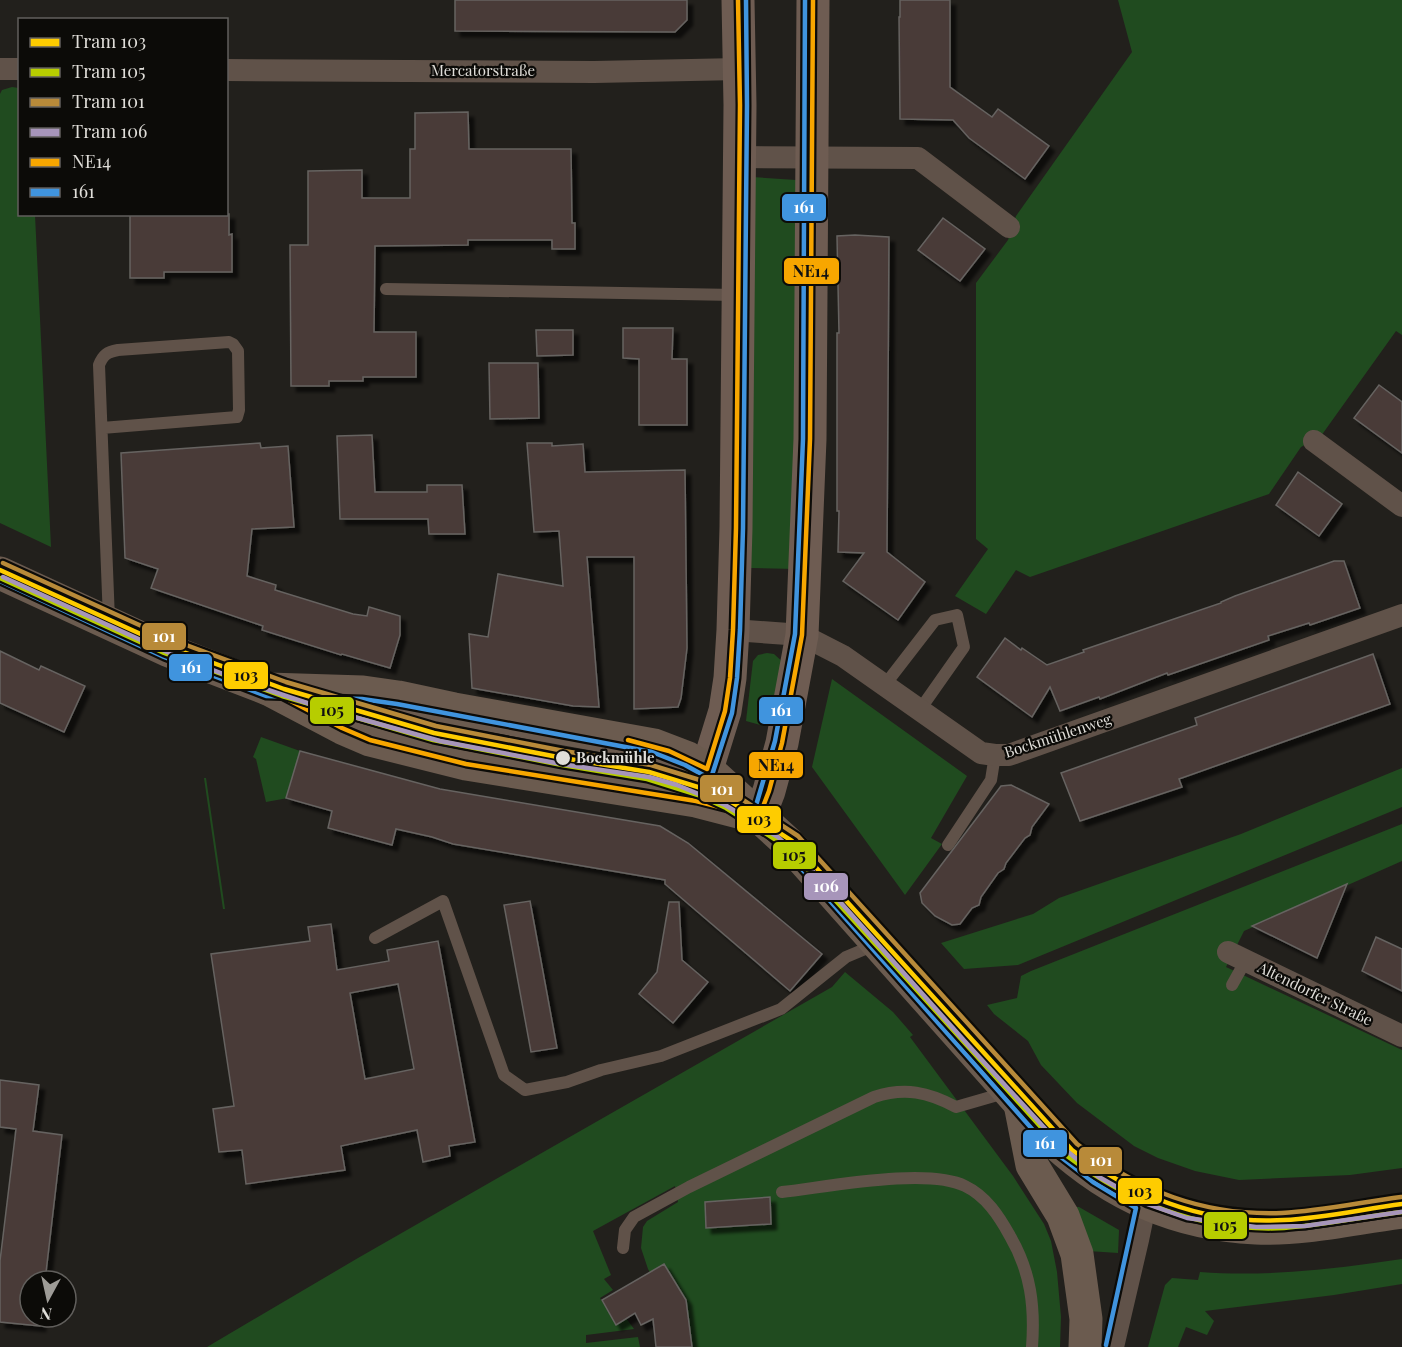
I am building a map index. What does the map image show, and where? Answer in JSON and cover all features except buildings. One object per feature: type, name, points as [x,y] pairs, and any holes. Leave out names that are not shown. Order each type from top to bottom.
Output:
[{"type":"main road","points":[[702,786],[724,711],[730,678],[733,630],[740,157],[738,0]]},
{"type":"main road","points":[[759,817],[782,743],[802,636],[810,438],[813,0]]},
{"type":"main road","points":[[0,573],[108,624],[268,689],[356,734],[417,753],[518,773],[702,786],[759,817],[789,844],[1054,1142],[1072,1158],[1118,1190],[1144,1203],[1180,1216],[1207,1222],[1257,1228],[1306,1226],[1402,1212]]},
{"type":"main road","points":[[268,689],[363,692],[398,697],[454,710],[654,745],[688,758],[702,786]]},
{"type":"main road","points":[[1015,1098],[1032,1165],[1063,1216],[1077,1254],[1086,1319],[1085,1347]]},
{"type":"street","points":[[0,69],[18,69]]},
{"type":"street","name":"Mercatorstraße","points":[[228,70],[594,72],[739,69]]},
{"type":"street","points":[[740,157],[918,158],[1009,227]]},
{"type":"street","points":[[1314,441],[1402,506]]},
{"type":"street","name":"Bockmühlenweg","points":[[733,630],[802,636],[843,656],[981,753],[1009,755],[1402,615]]},
{"type":"street","name":"Altendorfer Straße","points":[[1237,956],[1402,1036]]},
{"type":"street","points":[[1113,1347],[1138,1240],[1144,1203]]},
{"type":"lane","points":[[386,289],[738,296]]},
{"type":"lane","points":[[102,428],[237,417],[239,410],[238,351],[229,342],[109,352],[99,365],[108,624]]},
{"type":"lane","points":[[884,686],[935,620],[957,615],[964,647],[919,711]]},
{"type":"lane","points":[[948,845],[991,780],[995,755]]},
{"type":"lane","points":[[375,938],[443,901],[504,1075],[525,1090],[567,1082],[601,1070],[661,1056],[780,1009],[846,957],[878,944]]},
{"type":"lane","points":[[1232,985],[1237,956]]},
{"type":"lane","points":[[623,1248],[625,1230],[634,1217],[729,1167],[874,1097],[892,1092],[914,1091],[936,1096],[956,1107],[1015,1098]]},
{"type":"lane","points":[[782,1192],[933,1177],[964,1185],[976,1192],[991,1206],[1004,1224],[1027,1271],[1033,1297],[1032,1347]]},
{"type":"green space","points":[[1118,0],[1402,0],[1402,335],[1396,331],[1321,436],[1301,447],[1269,494],[1030,577],[1016,570],[986,614],[955,596],[988,549],[976,539],[976,283],[1008,240],[1016,216],[1132,52]]},
{"type":"green space","points":[[18,88],[18,216],[35,216],[51,547],[0,523],[0,94],[2,90]]},
{"type":"green space","points":[[752,177],[796,180],[796,569],[751,568]]},
{"type":"green space","points":[[774,654],[785,664],[764,726],[746,721],[753,661],[758,655]]},
{"type":"green space","points":[[832,679],[967,776],[931,838],[942,844],[905,895],[812,767]]},
{"type":"green space","points":[[261,737],[300,751],[288,798],[266,802],[256,759],[253,757]]},
{"type":"green space","points":[[1402,768],[1402,807],[1018,965],[964,969],[941,943],[1033,914],[1059,898],[1241,834]]},
{"type":"green space","points":[[204,778],[206,778],[225,909],[223,909]]},
{"type":"green space","points":[[1402,824],[1402,861],[1244,931],[1226,967],[1402,1050],[1402,1168],[1350,1175],[1239,1180],[1195,1171],[1158,1158],[1134,1146],[1077,1103],[1041,1065],[1028,1041],[994,1014],[987,1005],[1017,998],[1021,976],[1031,971]]},
{"type":"green space","points":[[845,972],[893,1012],[913,1035],[910,1037],[1013,1176],[1044,1224],[1051,1241],[1057,1272],[1061,1317],[1060,1347],[692,1347],[648,1269],[641,1248],[643,1227],[647,1221],[678,1202],[675,1186],[593,1231],[611,1275],[604,1279],[613,1290],[600,1298],[616,1324],[626,1318],[634,1329],[586,1335],[586,1343],[638,1337],[640,1347],[207,1347],[832,987]]},
{"type":"green space","points":[[1076,1207],[1119,1230],[1118,1253],[1088,1251]]},
{"type":"green space","points":[[1402,1259],[1402,1284],[1205,1311],[1214,1321],[1207,1335],[1186,1327],[1178,1347],[1148,1347],[1165,1285],[1172,1278],[1198,1280],[1200,1272],[1301,1271]]},
{"type":"tram line","name":"101","points":[[3,563],[170,639],[286,682],[436,726],[651,765],[703,781],[734,794],[798,836],[1077,1144],[1124,1175],[1149,1187],[1199,1205],[1253,1213],[1312,1210],[1401,1197]]},
{"type":"tram line","name":"103","points":[[0,570],[167,646],[284,689],[434,733],[649,772],[701,788],[730,801],[792,841],[1072,1150],[1096,1167],[1146,1194],[1199,1212],[1226,1218],[1255,1220],[1314,1217],[1402,1204]]},
{"type":"tram line","name":"106","points":[[3,577],[167,652],[236,679],[322,708],[440,741],[561,764],[649,777],[677,785],[725,805],[778,837],[808,866],[1062,1147],[1099,1177],[1147,1204],[1187,1218],[1256,1227],[1305,1226],[1401,1212]]},
{"type":"tram line","name":"105","points":[[0,578],[164,653],[282,696],[433,740],[647,779],[698,795],[726,808],[787,847],[1067,1156],[1091,1173],[1142,1201],[1197,1220],[1254,1228],[1299,1227],[1402,1212]]},
{"type":"transit line","name":"NE14","points":[[628,740],[669,751],[707,769],[725,711],[730,678],[736,528],[740,105],[738,0]]},
{"type":"transit line","name":"161","points":[[0,581],[164,657],[266,696],[362,699],[397,704],[652,752],[705,776],[712,775],[732,713],[740,630],[743,528],[746,0]]},
{"type":"transit line","name":"161","points":[[805,0],[803,439],[795,634],[775,741],[752,819],[784,849],[1048,1147],[1093,1182],[1136,1208],[1106,1345]]},
{"type":"transit line","name":"NE14","points":[[0,573],[167,650],[268,689],[370,740],[466,764],[696,801],[759,817],[769,791],[782,743],[802,635],[810,439],[813,0]]},
{"type":"place","name":"Bockmühle","points":[[563,758]]}]
